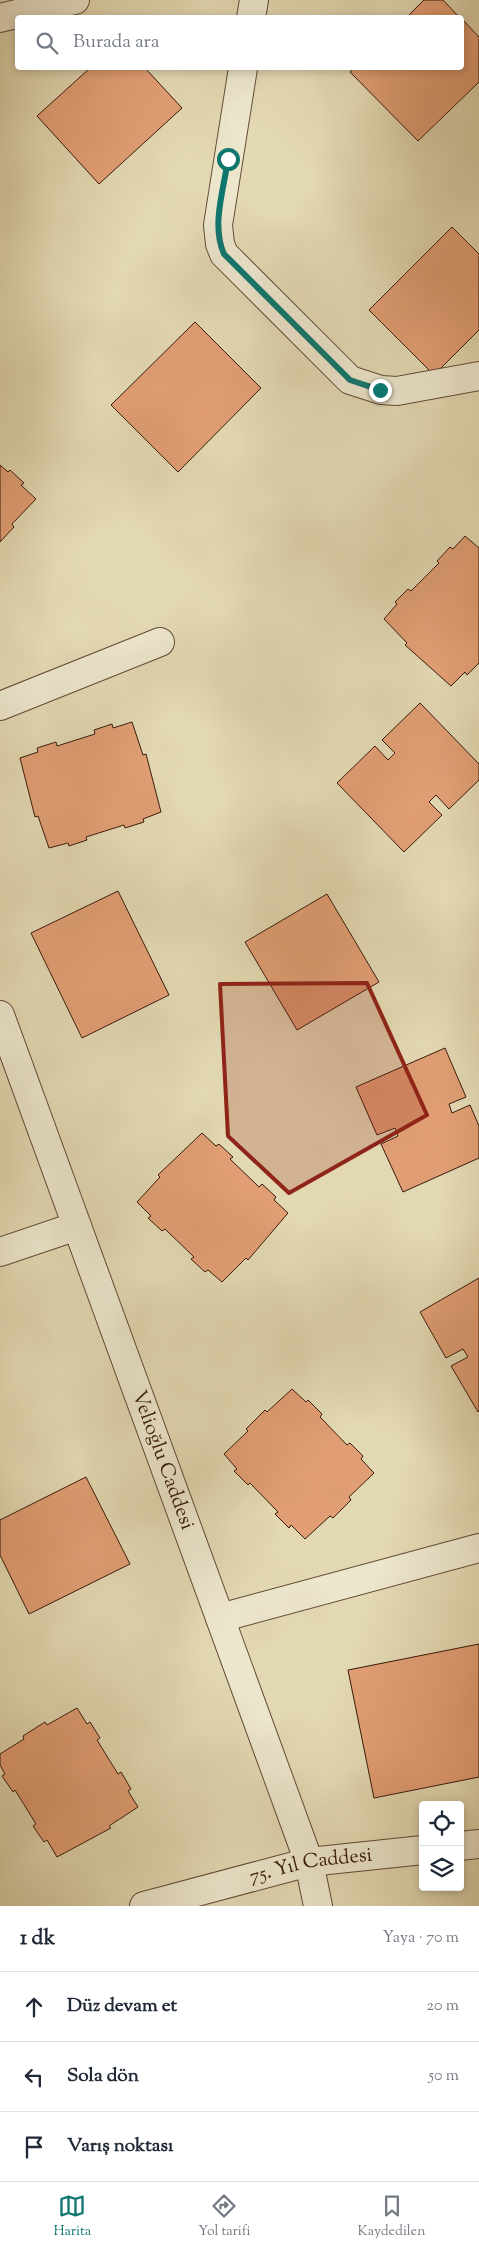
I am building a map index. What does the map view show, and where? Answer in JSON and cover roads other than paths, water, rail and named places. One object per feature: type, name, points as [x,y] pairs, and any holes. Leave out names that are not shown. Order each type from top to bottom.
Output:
[{"type":"street","points":[[0,18],[75,0]]},
{"type":"street","points":[[252,15],[254,0]]},
{"type":"street","points":[[243,70],[218,225],[220,244],[224,254],[350,380],[380,390],[397,391],[479,376]]},
{"type":"street","points":[[0,706],[160,642]]},
{"type":"street","name":"Velioğlu Caddesi","points":[[0,1016],[308,1862],[318,1906]]},
{"type":"street","points":[[0,1252],[77,1226]]},
{"type":"street","points":[[220,1618],[479,1548]]},
{"type":"street","points":[[464,1846],[479,1844]]},
{"type":"street","name":"75. Yıl Caddesi","points":[[144,1906],[308,1862],[419,1850]]}]
